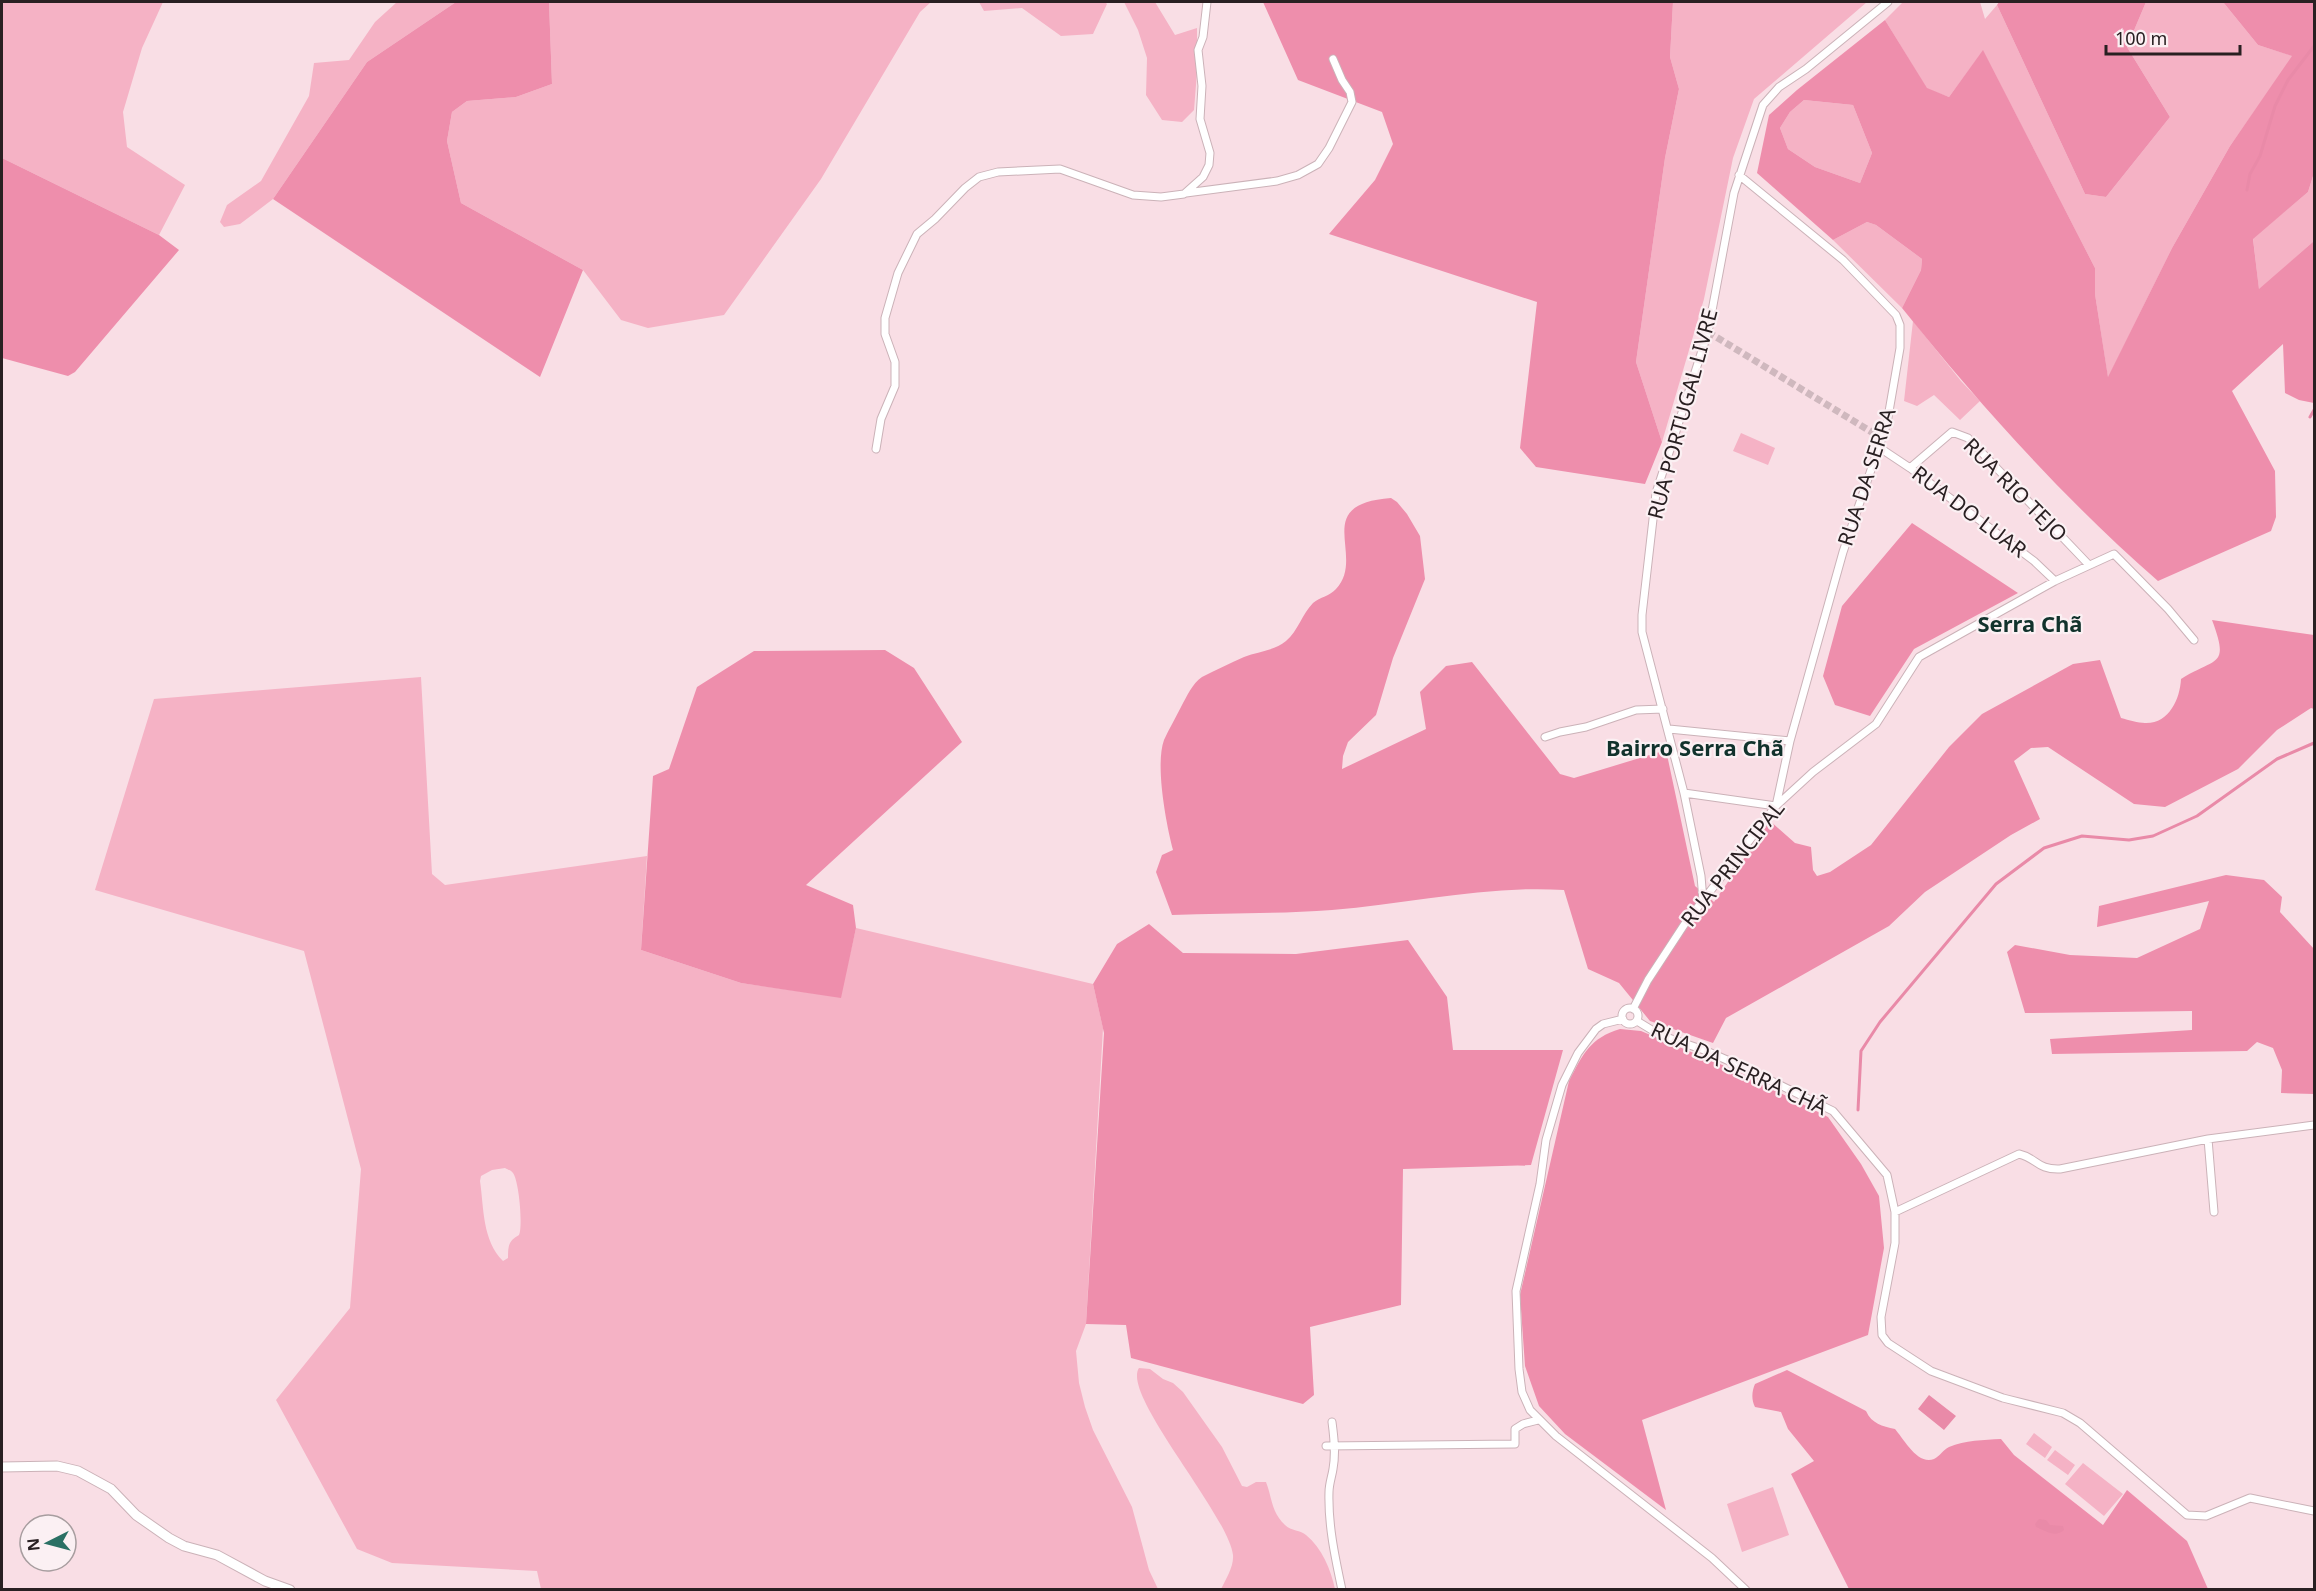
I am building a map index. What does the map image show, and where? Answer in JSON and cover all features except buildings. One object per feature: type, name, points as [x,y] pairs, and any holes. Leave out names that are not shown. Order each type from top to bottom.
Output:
[{"type":"street","points":[[1184,194],[1203,177],[1209,165],[1210,153],[1200,119],[1202,86],[1198,61],[1207,2]]},
{"type":"street","name":"RUA PORTUGAL LIVRE","points":[[1703,900],[1701,876],[1684,793],[1642,632],[1656,493],[1708,332],[1734,193],[1763,105],[1779,87],[1806,69],[1888,2]]},
{"type":"street","points":[[876,449],[881,419],[895,386],[895,362],[885,334],[885,318],[898,273],[917,234],[965,188],[979,177],[998,172],[1060,169],[1133,195],[1161,197],[1277,181],[1298,175],[1318,164],[1329,148],[1352,102],[1350,92],[1333,59]]},
{"type":"street","name":"RUA DA SERRA","points":[[1740,175],[1843,260],[1896,315],[1900,325],[1900,348],[1893,399],[1883,439],[1843,552],[1790,741],[1776,806]]},
{"type":"street","name":"RUA RIO TEJO","points":[[1910,468],[1952,432],[1968,438],[2089,565]]},
{"type":"street","name":"RUA DO LUAR","points":[[1880,448],[2034,561],[2055,581]]},
{"type":"street","name":"RUA PRINCIPAL","points":[[1634,1009],[1648,980],[1703,900],[1776,806],[1822,765],[1876,724],[1919,657],[2055,581],[2114,554],[2168,609],[2194,640]]},
{"type":"street","points":[[1545,737],[1586,728],[1636,710],[1663,709]]},
{"type":"street","points":[[1669,729],[1790,741]]},
{"type":"street","points":[[1684,793],[1776,806]]},
{"type":"street","points":[[1626,1009],[1634,1009],[1637,1013],[1637,1021],[1630,1024],[1623,1019],[1622,1013],[1626,1009]]},
{"type":"street","points":[[1623,1019],[1603,1024],[1596,1029],[1578,1053],[1562,1085],[1546,1140],[1540,1184],[1516,1290],[1521,1387],[1528,1406],[1538,1420],[1566,1445],[1712,1558],[1746,1590]]},
{"type":"street","name":"RUA DA SERRA CHÃ","points":[[1637,1021],[1660,1035],[1704,1050],[1833,1110],[1887,1175],[1895,1212],[1895,1243],[1881,1317],[1882,1335],[1888,1343],[1931,1371],[2003,1398],[2063,1413],[2080,1423],[2187,1515],[2206,1516],[2250,1498],[2314,1511]]},
{"type":"street","points":[[1895,1212],[2019,1154],[2026,1155],[2043,1168],[2060,1169],[2208,1139],[2314,1125]]},
{"type":"street","points":[[2208,1139],[2214,1212]]},
{"type":"street","points":[[1326,1446],[1515,1444],[1515,1429],[1538,1420]]},
{"type":"street","points":[[1332,1422],[1335,1447],[1329,1490],[1332,1540],[1342,1590]]},
{"type":"street","points":[[2,1467],[57,1466],[78,1471],[111,1489],[136,1515],[169,1538],[184,1546],[217,1555],[265,1581],[290,1590]]},
{"type":"shaded area","points":[[2,2],[163,2],[142,48],[123,112],[127,147],[185,185],[159,235],[2,158]]},
{"type":"shaded area","points":[[397,2],[456,2],[367,62],[273,199],[240,224],[224,227],[220,222],[227,205],[261,181],[309,96],[314,63],[349,60],[375,22]]},
{"type":"shaded area","points":[[456,2],[549,2],[552,84],[516,97],[467,101],[452,112],[447,141],[461,203],[583,270],[540,377],[273,199],[367,62]]},
{"type":"shaded area","points":[[549,2],[931,2],[920,12],[821,179],[724,315],[648,328],[621,320],[583,270],[461,203],[447,141],[452,112],[467,101],[516,97],[552,84]]},
{"type":"shaded area","points":[[979,2],[1105,2],[1107,4],[1093,34],[1061,36],[1022,8],[984,11]]},
{"type":"shaded area","points":[[1124,2],[1155,2],[1175,35],[1197,28],[1194,110],[1182,122],[1162,120],[1146,95],[1147,58],[1138,30]]},
{"type":"shaded area","points":[[1263,2],[1673,2],[1670,57],[1679,89],[1665,158],[1636,362],[1662,442],[1645,484],[1536,467],[1520,448],[1537,302],[1329,234],[1375,180],[1393,144],[1382,112],[1298,80]]},
{"type":"shaded area","points":[[1673,2],[1867,2],[1754,99],[1733,158],[1704,299],[1662,442],[1636,362],[1665,158],[1679,89],[1670,57]]},
{"type":"shaded area","points":[[1903,2],[1980,2],[1985,19],[1997,5],[2085,194],[2106,197],[2170,117],[2127,47],[2146,2],[2223,2],[2258,45],[2293,56],[2230,146],[2172,248],[2108,378],[2095,294],[2095,268],[1983,51],[1949,97],[1927,89],[1885,20]]},
{"type":"shaded area","points":[[1999,2],[2146,2],[2127,47],[2170,117],[2106,197],[2085,194],[1997,5]]},
{"type":"shaded area","points":[[2223,2],[2314,2],[2314,173],[2308,192],[2253,239],[2259,289],[2314,241],[2314,403],[2299,400],[2285,393],[2283,344],[2232,391],[2275,471],[2276,517],[2271,531],[2158,581],[2089,517],[2024,450],[1902,308],[1921,270],[1922,259],[1876,225],[1867,222],[1833,240],[1757,173],[1769,115],[1885,20],[1927,88],[1949,97],[1983,50],[2095,268],[2095,294],[2108,377],[2172,248],[2230,146],[2292,56],[2258,45]],"holes":[[[1804,100],[1853,105],[1872,153],[1860,183],[1815,167],[1788,149],[1780,128],[1790,112]]]},
{"type":"shaded area","points":[[1804,100],[1853,105],[1872,153],[1860,183],[1815,167],[1788,149],[1780,128],[1790,112]]},
{"type":"shaded area","points":[[2,158],[159,235],[179,250],[75,372],[68,376],[2,358]]},
{"type":"shaded area","points":[[2314,173],[2314,241],[2259,290],[2253,238],[2308,192]]},
{"type":"shaded area","points":[[1867,222],[1876,225],[1922,259],[1921,270],[1902,308],[1833,240]]},
{"type":"shaded area","points":[[1913,321],[1980,401],[1960,420],[1934,395],[1917,406],[1904,401]]},
{"type":"shaded area","points":[[1741,433],[1775,448],[1768,465],[1733,451]]},
{"type":"shaded area","points":[[1391,498],[1407,514],[1420,536],[1425,579],[1393,658],[1376,715],[1348,742],[1343,756],[1342,769],[1426,729],[1420,692],[1446,666],[1472,662],[1560,774],[1574,778],[1666,750],[1695,886],[1714,902],[1770,821],[1795,843],[1811,847],[1813,870],[1817,876],[1830,872],[1871,845],[1949,747],[1982,714],[2073,664],[2100,660],[2121,718],[2145,723],[2167,715],[2175,702],[2181,679],[2216,659],[2220,646],[2212,620],[2314,635],[2314,709],[2311,708],[2277,730],[2238,769],[2165,807],[2134,804],[2048,747],[2031,748],[2014,761],[2040,819],[2011,835],[1925,892],[1889,926],[1726,1018],[1713,1043],[1650,1021],[1619,983],[1588,969],[1564,890],[1506,890],[1312,911],[1172,915],[1156,872],[1162,855],[1173,850],[1161,779],[1162,751],[1170,727],[1190,690],[1202,677],[1244,657],[1276,647],[1290,637],[1313,603],[1334,591],[1344,576],[1346,562],[1344,533],[1346,521],[1352,510],[1366,502]]},
{"type":"shaded area","points":[[1912,523],[2018,593],[1914,649],[1870,716],[1835,705],[1823,676],[1842,606]]},
{"type":"shaded area","points":[[885,650],[914,668],[962,742],[806,885],[853,905],[856,928],[841,998],[741,983],[641,950],[653,776],[669,769],[697,687],[754,651]]},
{"type":"shaded area","points":[[421,677],[432,874],[445,885],[647,856],[641,950],[741,983],[840,997],[856,928],[1093,984],[1103,1028],[1086,1324],[1076,1351],[1079,1383],[1093,1430],[1132,1507],[1149,1570],[1158,1589],[541,1589],[537,1571],[392,1563],[357,1549],[276,1400],[350,1308],[361,1169],[304,951],[95,890],[154,699]],"holes":[[[505,1168],[512,1172],[515,1178],[519,1194],[521,1223],[519,1235],[511,1242],[508,1258],[503,1261],[496,1253],[488,1234],[483,1213],[480,1181],[481,1176],[492,1170]]]},
{"type":"shaded area","points":[[2226,875],[2264,880],[2282,897],[2280,912],[2314,949],[2314,1094],[2281,1093],[2282,1070],[2273,1048],[2257,1042],[2247,1051],[2052,1054],[2050,1039],[2192,1030],[2192,1011],[2025,1013],[2007,952],[2015,945],[2070,955],[2137,958],[2200,929],[2209,901],[2097,927],[2099,906]]},
{"type":"shaded area","points":[[1149,924],[1183,953],[1296,954],[1408,940],[1447,997],[1453,1050],[1563,1050],[1531,1165],[1403,1169],[1401,1305],[1310,1327],[1314,1395],[1303,1404],[1131,1358],[1126,1325],[1086,1324],[1104,1033],[1093,984],[1117,944]]},
{"type":"shaded area","points":[[1620,1029],[1641,1031],[1739,1072],[1828,1117],[1861,1164],[1879,1196],[1884,1248],[1868,1335],[1642,1420],[1666,1510],[1565,1434],[1539,1406],[1525,1366],[1520,1295],[1569,1081],[1588,1048],[1601,1037]]},
{"type":"shaded area","points":[[1139,1368],[1150,1369],[1183,1392],[1222,1447],[1242,1486],[1247,1487],[1256,1482],[1266,1482],[1272,1504],[1280,1520],[1287,1527],[1304,1533],[1317,1546],[1331,1574],[1335,1589],[1221,1589],[1233,1559],[1227,1536],[1145,1402],[1138,1382]]},
{"type":"shaded area","points":[[1787,1370],[1866,1411],[1878,1424],[1895,1429],[1922,1459],[1934,1459],[1949,1447],[1961,1443],[2001,1439],[2014,1455],[2103,1525],[2127,1490],[2187,1541],[2208,1589],[1849,1589],[1791,1474],[1814,1461],[1788,1429],[1781,1412],[1755,1407],[1754,1404],[1752,1395],[1755,1384]]},
{"type":"shaded area","points":[[1929,1395],[1956,1416],[1944,1430],[1918,1409]]},
{"type":"shaded area","points":[[2034,1433],[2052,1447],[2045,1458],[2026,1444]]},
{"type":"shaded area","points":[[2055,1450],[2075,1465],[2068,1475],[2047,1460]]},
{"type":"shaded area","points":[[2083,1463],[2123,1494],[2104,1516],[2065,1484]]},
{"type":"shaded area","points":[[1773,1487],[1789,1535],[1742,1552],[1727,1504]]},
{"type":"shaded area","points":[[2039,1519],[2046,1520],[2050,1525],[2063,1526],[2064,1530],[2054,1534],[2036,1527],[2035,1524]]},
{"type":"waterway","points":[[2247,190],[2250,174],[2260,156],[2275,106],[2288,80],[2314,46]]},
{"type":"waterway","points":[[2310,417],[2314,410]]},
{"type":"waterway","points":[[1858,1110],[1861,1051],[1880,1022],[1996,884],[2044,848],[2082,836],[2129,840],[2153,836],[2197,816],[2277,759],[2314,743]]},
{"type":"tunnel","points":[[1708,332],[1883,439]]},
{"type":"district","name":"Serra Chã","points":[[2030,624]]},
{"type":"district","name":"Bairro Serra Chã","points":[[1695,748]]}]
